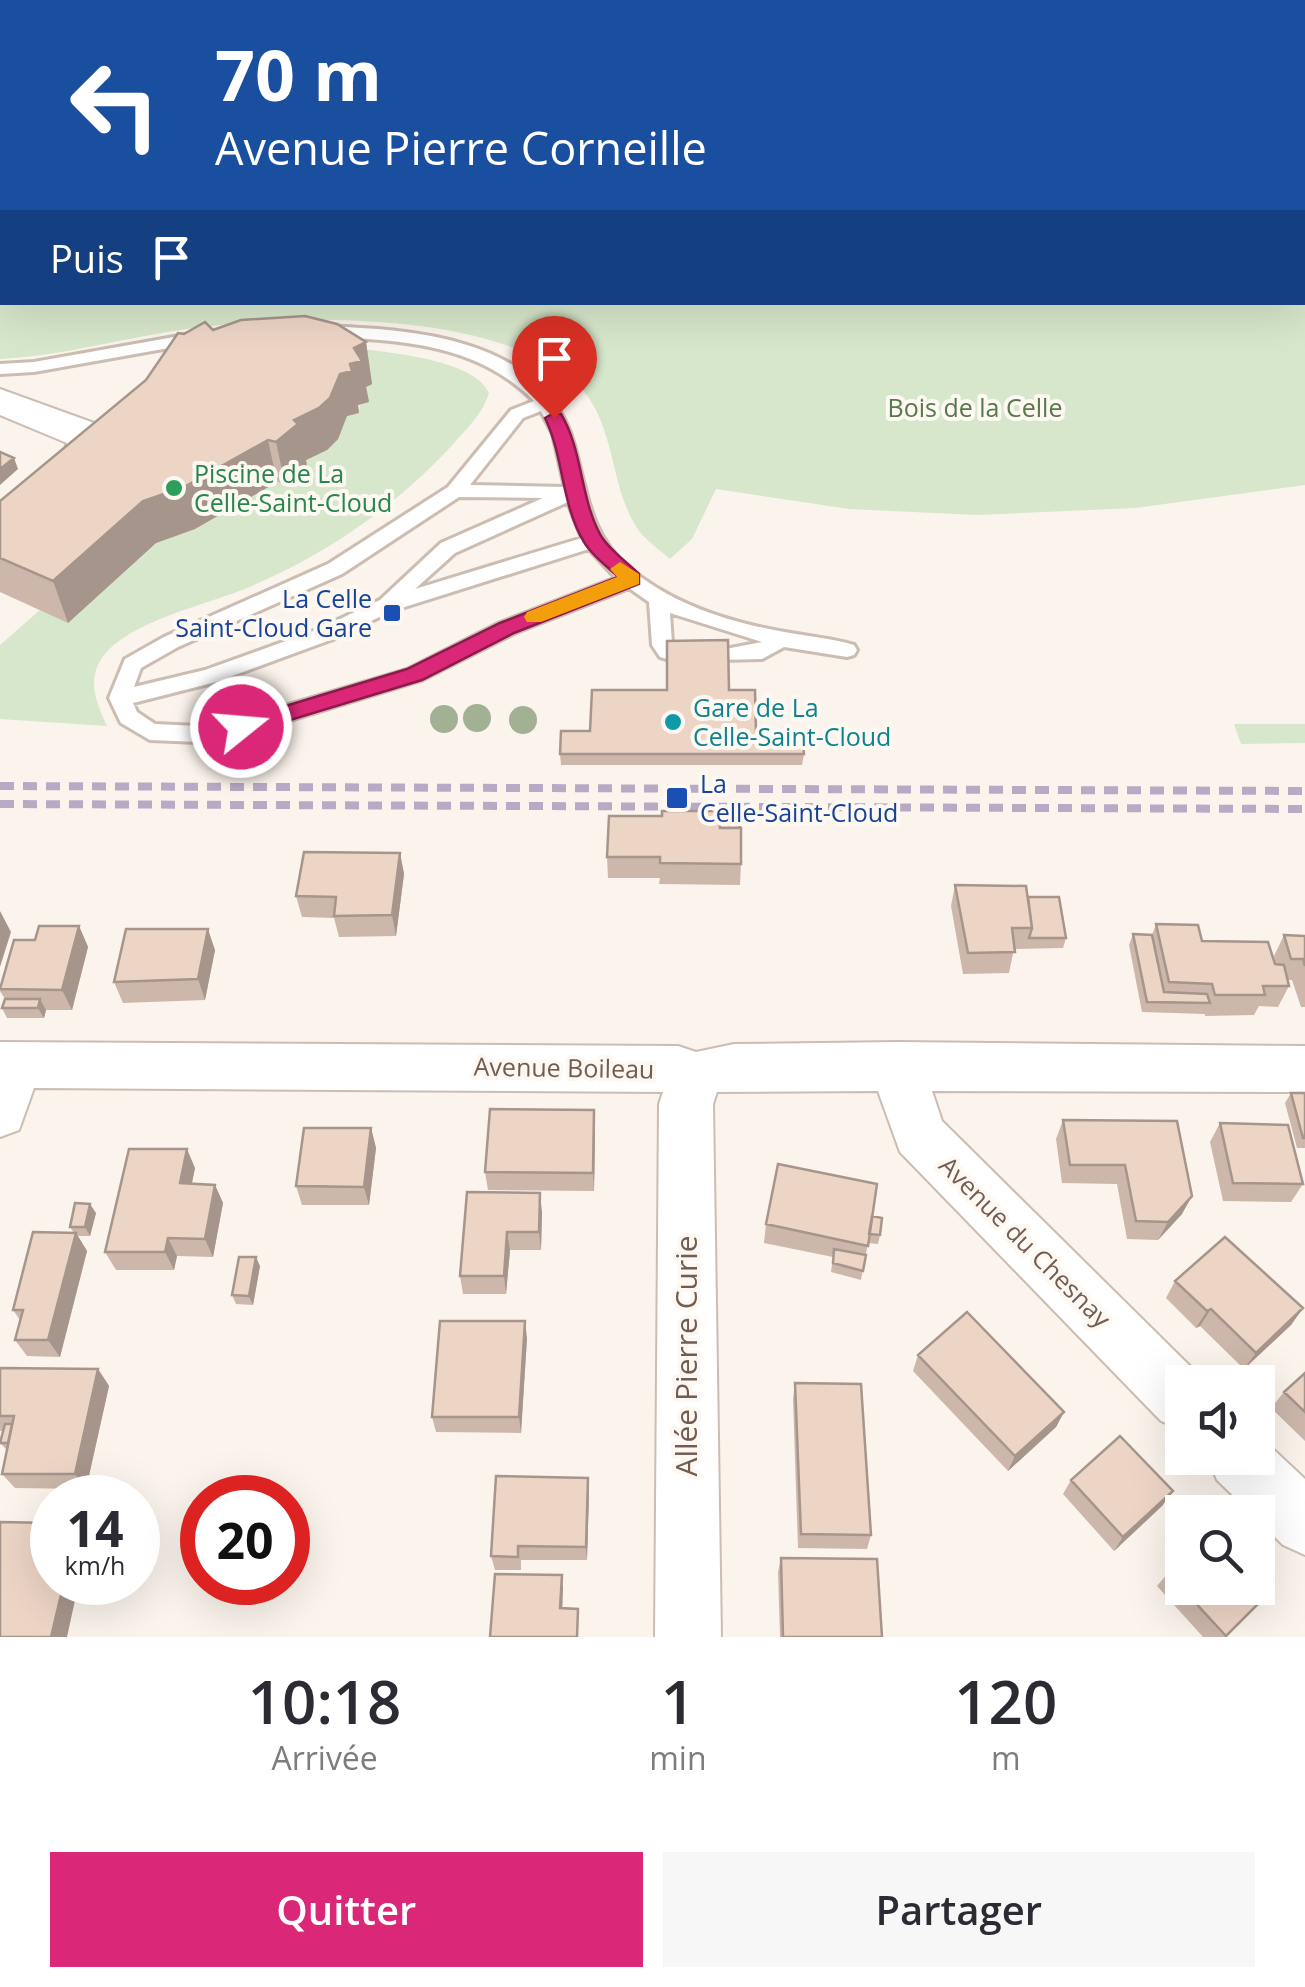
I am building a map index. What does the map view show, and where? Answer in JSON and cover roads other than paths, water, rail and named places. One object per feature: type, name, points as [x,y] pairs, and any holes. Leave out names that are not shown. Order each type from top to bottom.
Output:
[{"type":"street","points":[[0,401],[80,432],[88,443],[82,457],[0,529]]},
{"type":"street","name":"Avenue Boileau","points":[[4,1081],[658,1068],[678,1069],[696,1076],[713,1068],[898,1065],[1305,1069]]},
{"type":"street","name":"Avenue du Chesnay","points":[[898,1065],[919,1136],[1165,1383]]},
{"type":"street","name":"Allée Pierre Curie","points":[[688,1637],[686,1104],[696,1076]]},
{"type":"street","points":[[1256,1475],[1305,1524]]},
{"type":"lane","points":[[300,331],[394,336],[452,346],[495,362],[527,384],[545,403],[562,433],[574,492],[593,541],[632,579],[659,597],[712,622],[847,650]]},
{"type":"lane","points":[[0,369],[34,367],[220,335]]},
{"type":"lane","points":[[545,403],[517,414],[454,492],[335,569],[171,642],[132,664],[120,698],[129,717],[150,732],[198,734],[241,727],[414,675],[507,628],[632,579]]},
{"type":"lane","points":[[454,492],[574,492]]},
{"type":"lane","points":[[384,606],[448,548],[574,492]]},
{"type":"lane","points":[[120,698],[209,677],[326,634],[384,606],[593,541]]},
{"type":"lane","points":[[659,597],[662,645],[667,652]]},
{"type":"lane","points":[[727,655],[762,652],[782,639]]},
{"type":"railway","points":[[0,786],[1305,791]]},
{"type":"railway","points":[[0,804],[1305,809]]},
{"type":"place","name":"Piscine de La Celle-Saint-Cloud","points":[[174,488]]},
{"type":"place","name":"La Celle Saint-Cloud Gare","points":[[392,613]]},
{"type":"place","name":"Gare de La Celle-Saint-Cloud","points":[[673,722]]},
{"type":"place","name":"La Celle-Saint-Cloud","points":[[677,798]]},
{"type":"park label","name":"Bois de la Celle","points":[[975,408]]}]
